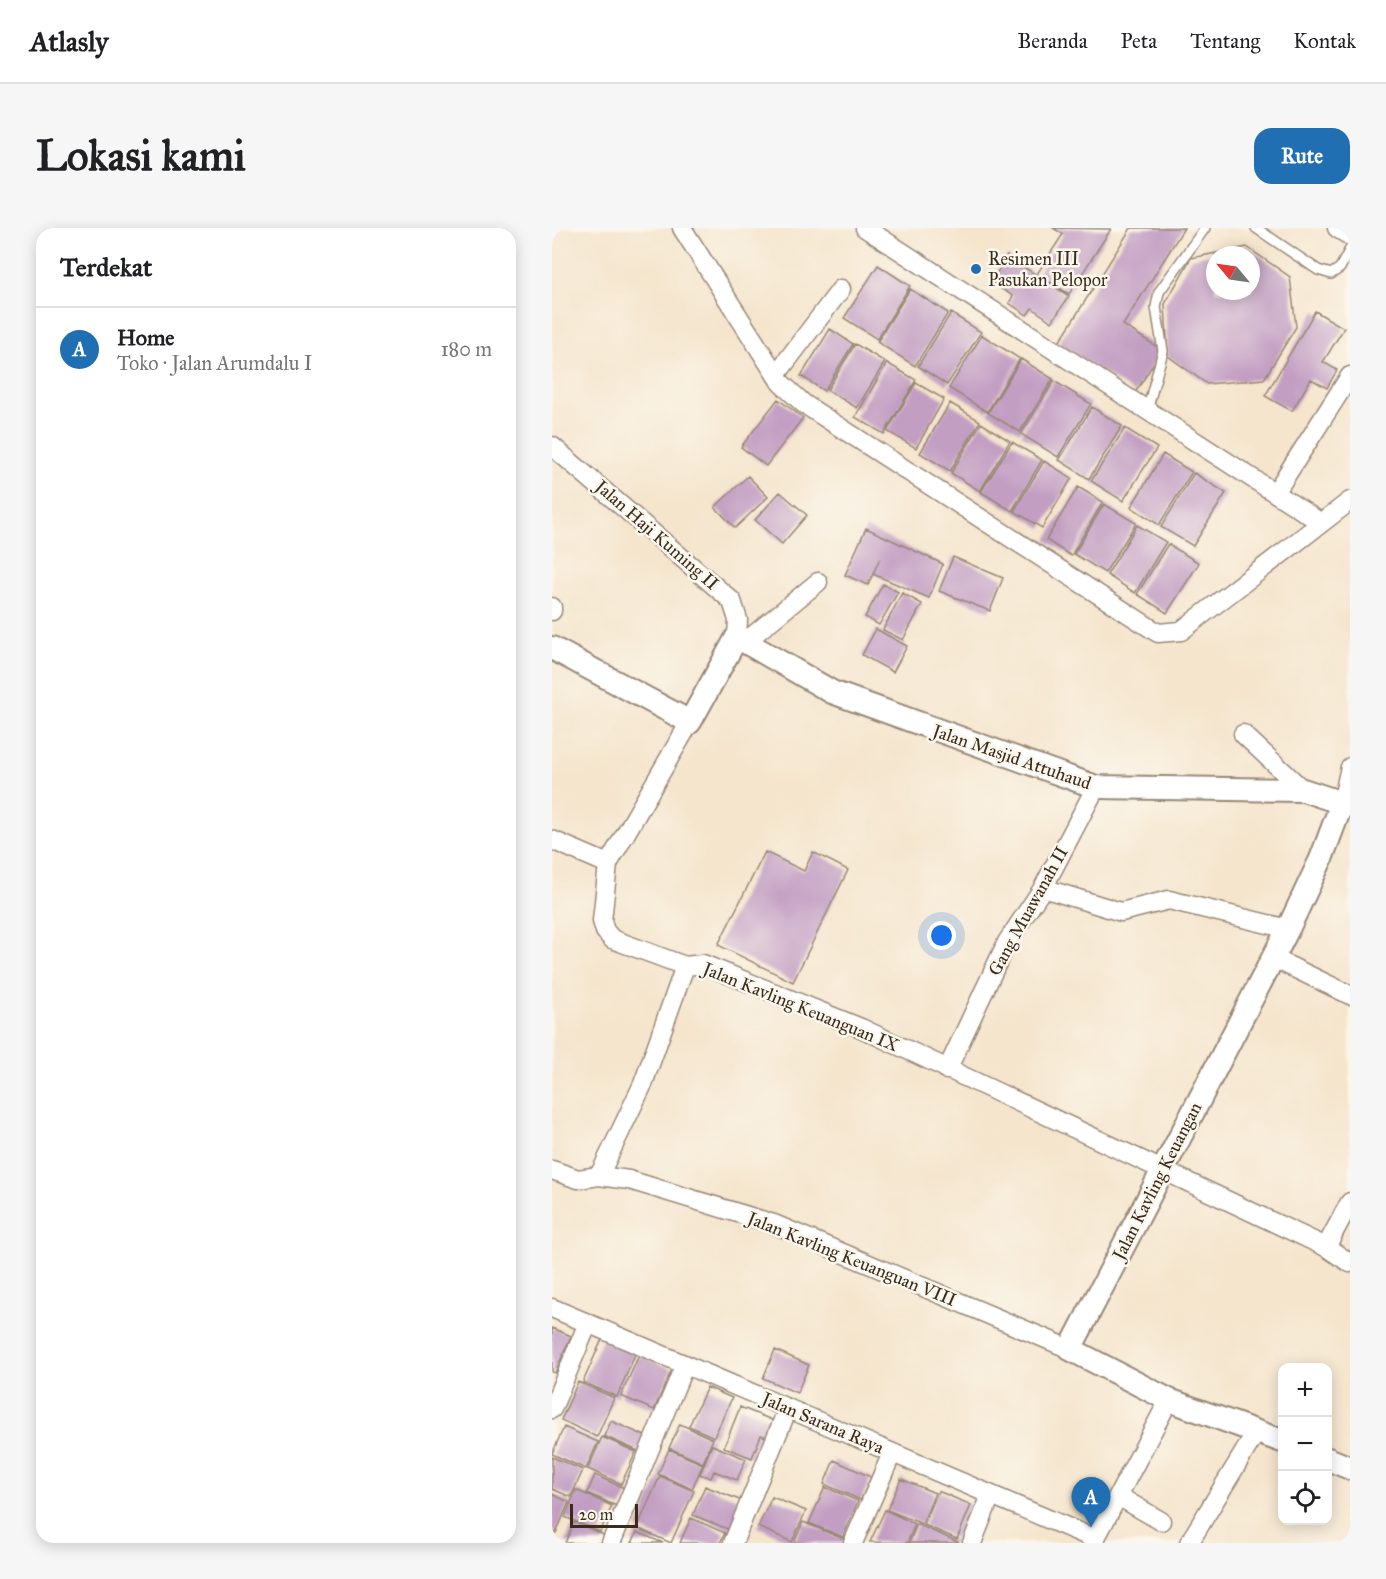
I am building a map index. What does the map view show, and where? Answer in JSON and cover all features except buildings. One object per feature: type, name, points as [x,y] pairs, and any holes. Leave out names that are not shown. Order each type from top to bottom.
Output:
[{"type":"street","points":[[682,228],[776,375],[804,404],[1158,633],[1181,631],[1350,501]]},
{"type":"street","points":[[1337,228],[1350,237]]},
{"type":"street","points":[[870,229],[1146,411],[1320,522]]},
{"type":"street","points":[[776,375],[842,289]]},
{"type":"street","points":[[1275,493],[1350,376]]},
{"type":"street","name":"Jalan Haji Kuming II","points":[[552,446],[732,601],[741,639]]},
{"type":"street","points":[[741,639],[818,582]]},
{"type":"street","name":"Jalan Kavling Keuanguan IX","points":[[741,639],[608,864],[602,921],[605,931],[612,939],[685,966],[704,964],[861,1028],[1163,1171]]},
{"type":"street","name":"Jalan Masjid Attuhaud","points":[[741,639],[832,693],[1096,787],[1303,790],[1346,805]]},
{"type":"street","points":[[552,648],[690,722]]},
{"type":"street","points":[[1243,734],[1303,790]]},
{"type":"street","points":[[1346,805],[1350,767]]},
{"type":"street","name":"Gang Muawanah II","points":[[947,1070],[1006,942],[1042,888],[1096,787]]},
{"type":"street","name":"Jalan Kavling Keuangan","points":[[1070,1349],[1288,929],[1346,805]]},
{"type":"street","points":[[552,840],[608,864]]},
{"type":"street","points":[[1042,888],[1121,912],[1169,900],[1288,929]]},
{"type":"street","points":[[1273,958],[1350,995]]},
{"type":"street","points":[[599,1176],[643,1084],[685,966]]},
{"type":"street","name":"Jalan Kavling Keuanguan VIII","points":[[552,1170],[578,1179],[599,1176],[629,1180],[774,1224],[1070,1349]]},
{"type":"street","points":[[1163,1171],[1326,1247],[1350,1263]]},
{"type":"street","points":[[1326,1247],[1350,1203]]},
{"type":"street","name":"Jalan Sarana Raya","points":[[552,1308],[1094,1541]]},
{"type":"street","points":[[552,1409],[588,1323]]},
{"type":"street","points":[[1070,1349],[1169,1400],[1278,1439]]},
{"type":"street","points":[[611,1543],[685,1364]]},
{"type":"street","points":[[1094,1541],[1169,1400]]},
{"type":"street","points":[[734,1543],[788,1408]]},
{"type":"street","points":[[1189,1543],[1257,1431]]},
{"type":"street","points":[[853,1543],[892,1453]]},
{"type":"street","points":[[1332,1461],[1350,1468]]},
{"type":"street","points":[[972,1543],[991,1495]]},
{"type":"street","points":[[1118,1496],[1161,1521]]},
{"type":"lane","points":[[1146,411],[1163,351],[1156,307],[1159,292],[1205,228]]},
{"type":"lane","points":[[1256,228],[1318,270],[1331,274],[1340,268],[1350,249]]},
{"type":"place","name":"Resimen III Pasukan Pelopor","points":[[976,269]]},
{"type":"place","name":"Home","points":[[1091,1527]]}]
